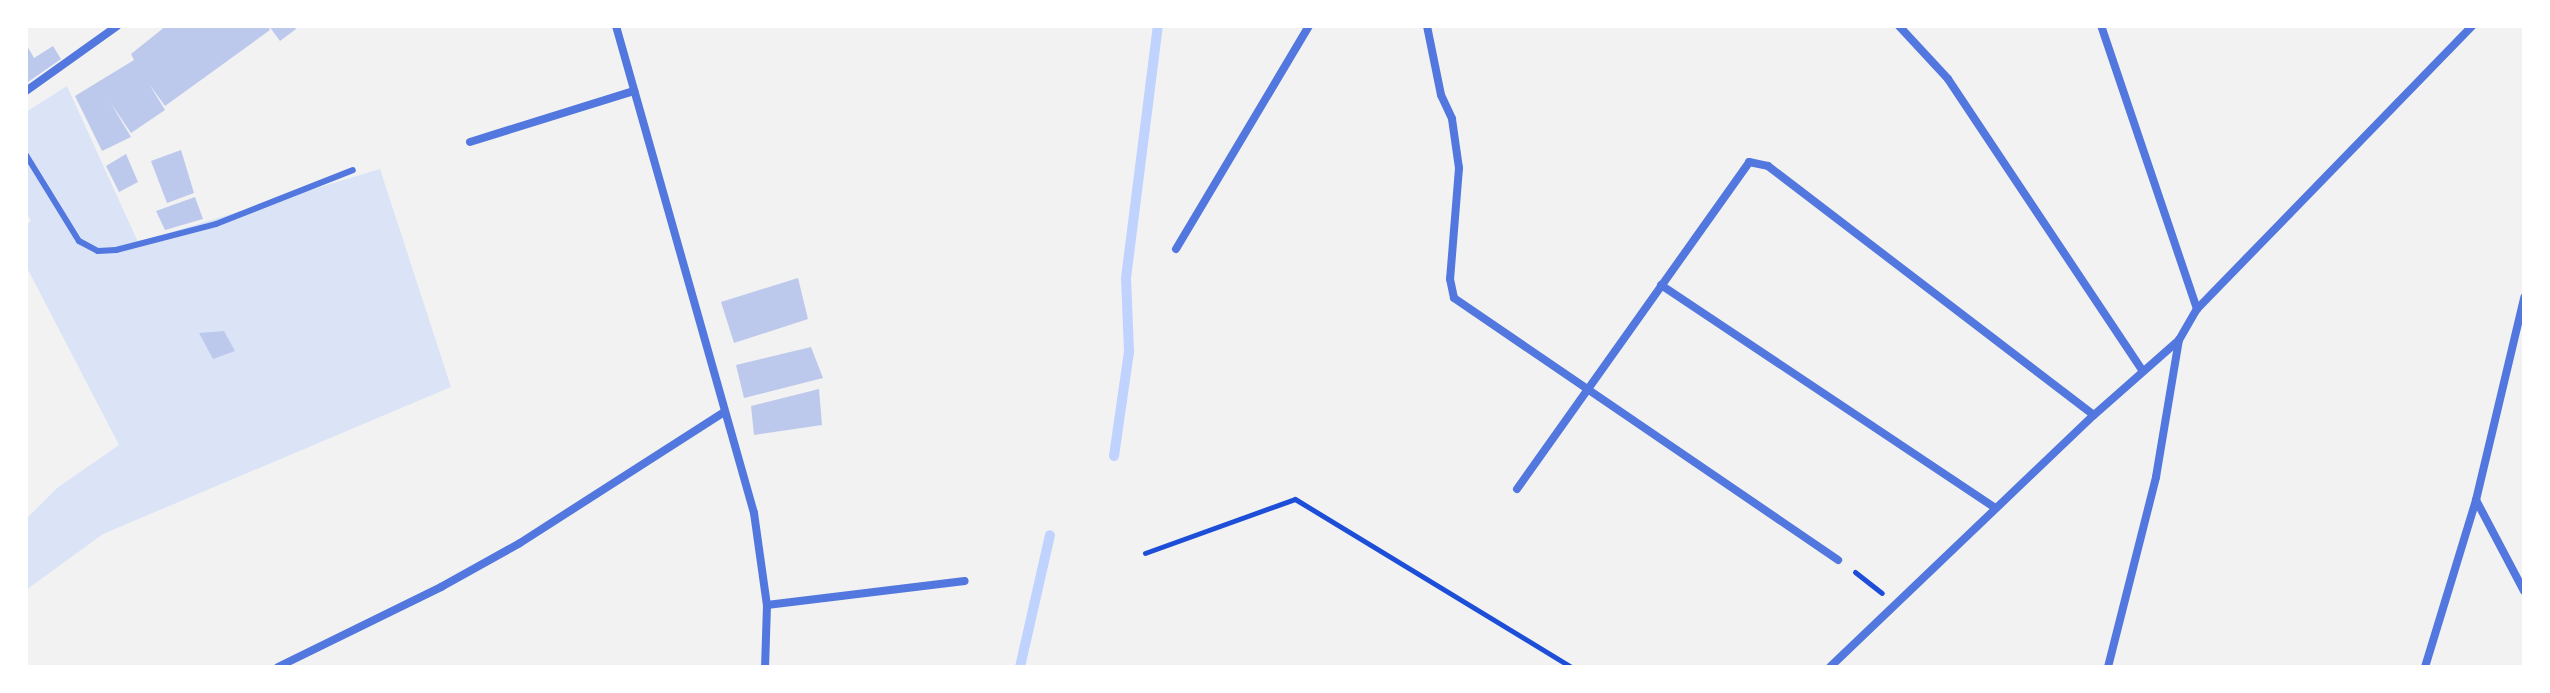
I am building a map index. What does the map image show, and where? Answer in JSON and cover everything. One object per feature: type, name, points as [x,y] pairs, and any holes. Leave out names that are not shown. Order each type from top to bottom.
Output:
[{"type":"street","points":[[26,91],[117,26]]},
{"type":"street","points":[[616,26],[754,513],[767,605],[765,667]]},
{"type":"street","points":[[1176,249],[1309,26]]},
{"type":"street","points":[[1427,26],[1441,95],[1452,119],[1459,168],[1450,291],[1466,309],[1838,560]]},
{"type":"street","points":[[1899,26],[1948,79],[2143,371]]},
{"type":"street","points":[[2101,26],[2197,309]]},
{"type":"street","points":[[1830,667],[2094,415],[2179,340],[2197,309],[2472,26]]},
{"type":"street","points":[[470,142],[634,91]]},
{"type":"street","points":[[1517,489],[1749,162],[1768,166],[2094,415]]},
{"type":"street","points":[[1661,285],[1995,508]]},
{"type":"street","points":[[2425,667],[2476,500],[2524,298]]},
{"type":"street","points":[[2108,667],[2156,477],[2179,340]]},
{"type":"street","points":[[278,667],[441,587],[520,543],[724,412]]},
{"type":"street","points":[[2476,500],[2524,591]]},
{"type":"street","points":[[767,605],[965,581]]},
{"type":"lane","points":[[26,155],[79,241],[98,251],[116,250],[216,224],[353,170]]},
{"type":"path","points":[[1145,553],[1295,499],[1571,667]]},
{"type":"path","points":[[1838,560],[1898,604]]},
{"type":"shaded area","points":[[67,86],[138,242],[380,169],[451,387],[103,534],[26,590],[26,519],[57,488],[119,445],[26,266],[26,225],[31,221],[26,212],[26,112]]},
{"type":"building","points":[[166,26],[268,26],[270,30],[165,106],[149,84],[165,110],[131,133],[110,102],[131,137],[102,151],[75,96],[134,60],[131,54]]},
{"type":"building","points":[[269,26],[295,26],[296,29],[280,41]]},
{"type":"building","points":[[26,44],[34,58],[53,46],[61,59],[28,82]]},
{"type":"building","points":[[181,150],[194,193],[167,203],[151,161]]},
{"type":"building","points":[[126,154],[138,182],[119,192],[106,166]]},
{"type":"building","points":[[195,197],[203,219],[165,230],[156,211]]},
{"type":"building","points":[[798,278],[808,319],[734,343],[721,302]]},
{"type":"building","points":[[224,331],[235,351],[213,359],[199,333]]},
{"type":"building","points":[[811,347],[823,378],[744,398],[736,365]]},
{"type":"building","points":[[819,389],[822,425],[754,435],[751,406]]},
{"type":"waterway","points":[[1114,456],[1129,352],[1126,278],[1158,26]]},
{"type":"waterway","points":[[1020,667],[1050,535]]}]
